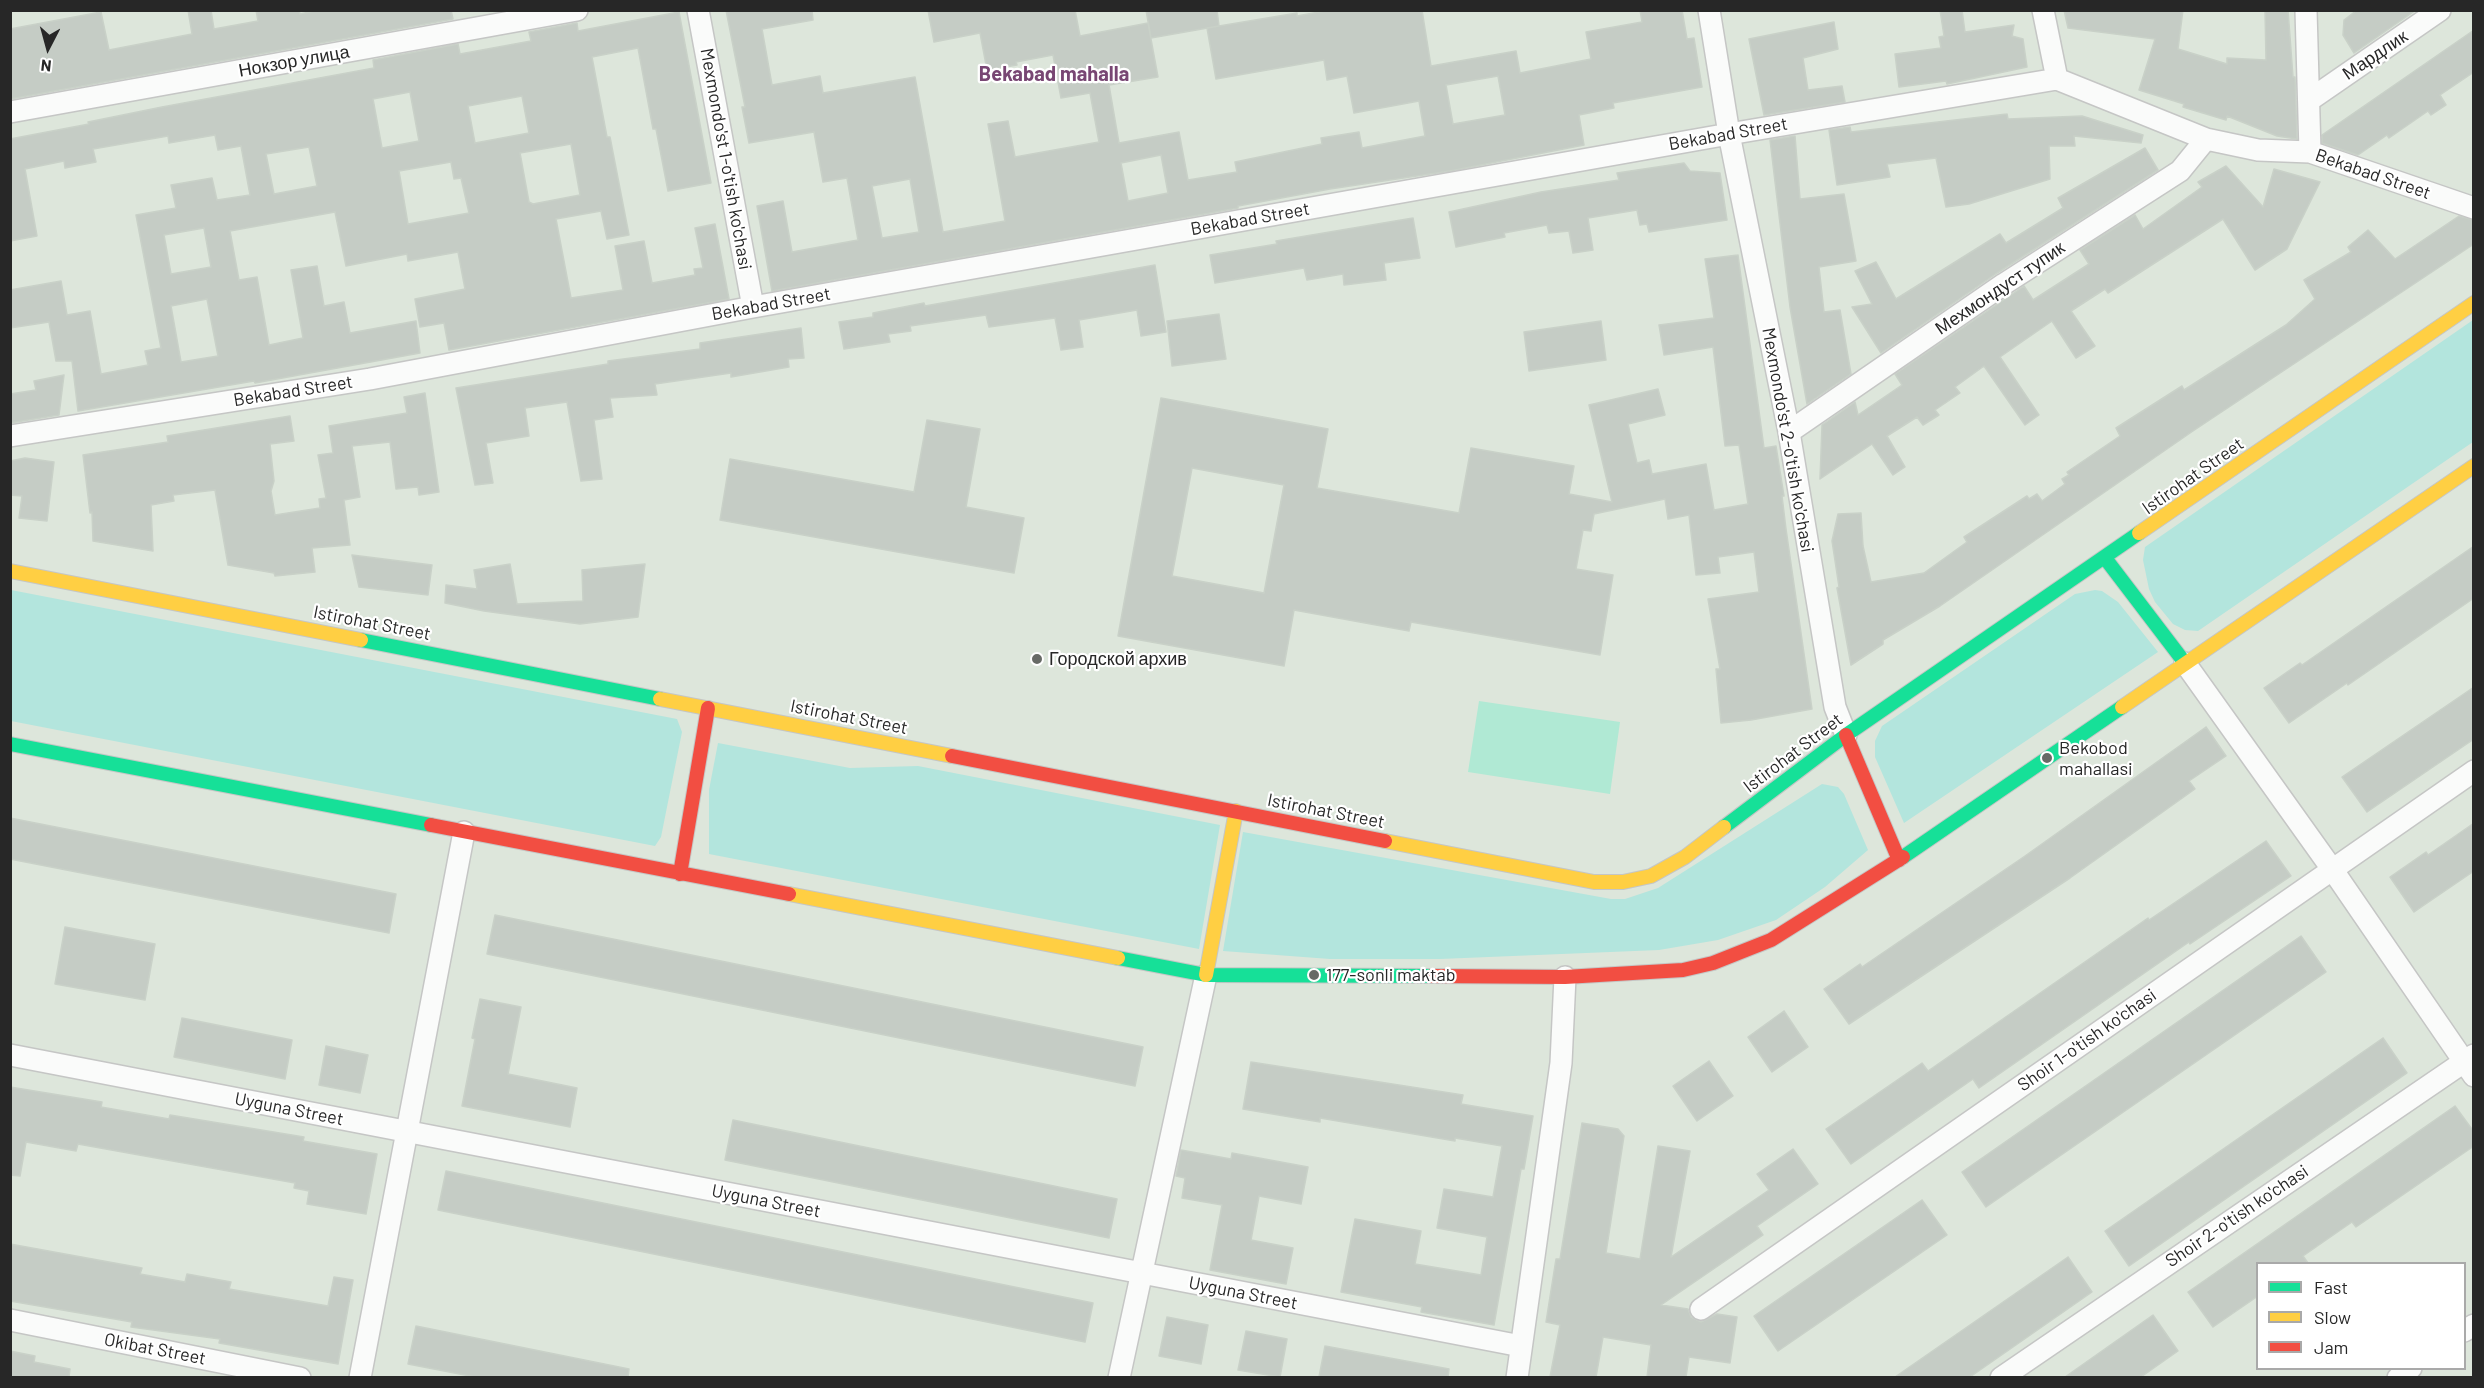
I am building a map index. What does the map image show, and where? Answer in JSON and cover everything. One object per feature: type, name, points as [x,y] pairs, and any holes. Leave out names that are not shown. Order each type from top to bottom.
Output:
[{"type":"main road","name":"Istirohat Street","points":[[10,571],[1594,882],[1631,881],[1663,870],[1685,857],[1846,735],[2474,303]]},
{"type":"main road","points":[[10,744],[1206,975],[1565,977],[1683,970],[1713,963],[1742,952],[1798,924],[1899,860],[2474,466]]},
{"type":"main road","points":[[2105,558],[2186,663]]},
{"type":"main road","points":[[680,874],[708,708]]},
{"type":"main road","name":"Mexmondo'st 2-o'tish ko'chasi","points":[[1846,735],[1899,860]]},
{"type":"main road","points":[[1206,975],[1236,811]]},
{"type":"street","name":"Нокзор улица","points":[[10,112],[577,10]]},
{"type":"street","name":"Mexmondo'st 1-o'tish ko'chasi","points":[[698,10],[753,307]]},
{"type":"street","name":"Mexmondo'st 2-o'tish ko'chasi","points":[[1709,10],[1729,134],[1789,432],[1835,707],[1846,735]]},
{"type":"street","points":[[2043,10],[2057,79]]},
{"type":"street","points":[[2306,10],[2311,99],[2310,152]]},
{"type":"street","name":"Мардлик","points":[[2311,99],[2440,10]]},
{"type":"street","name":"Bekabad Street","points":[[10,436],[370,378],[753,307],[1729,134],[2057,79],[2206,139],[2258,150],[2310,152],[2474,208]]},
{"type":"street","name":"Мехмондуст тупик","points":[[1789,432],[2004,284],[2180,171],[2206,139]]},
{"type":"street","points":[[2186,663],[2470,1064]]},
{"type":"street","name":"Shoir 1-o'tish ko'chasi","points":[[1701,1309],[2474,771]]},
{"type":"street","points":[[360,1377],[464,832]]},
{"type":"street","points":[[1119,1377],[1206,975]]},
{"type":"street","points":[[1517,1377],[1561,1063],[1565,977]]},
{"type":"street","name":"Uyguna Street","points":[[10,1055],[1521,1346]]},
{"type":"street","name":"Shoir 2-o'tish ko'chasi","points":[[2001,1377],[2470,1064]]},
{"type":"street","name":"Okibat Street","points":[[10,1320],[300,1377]]},
{"type":"shaded area","points":[[2473,320],[2473,442],[2198,631],[2185,630],[2173,624],[2155,602],[2149,589],[2143,560],[2145,547]]},
{"type":"shaded area","points":[[11,590],[677,719],[682,732],[661,837],[655,846],[11,721]]},
{"type":"shaded area","points":[[2102,591],[2118,602],[2158,652],[1904,823],[1875,757],[1875,741],[1882,726],[2075,594]]},
{"type":"shaded area","points":[[718,743],[850,768],[918,766],[1220,825],[1199,949],[709,854],[709,790]]},
{"type":"shaded area","points":[[1822,784],[1838,787],[1844,794],[1868,850],[1825,887],[1776,920],[1718,940],[1659,950],[1440,959],[1330,959],[1223,951],[1243,832],[1611,899],[1625,899],[1658,888]]},
{"type":"green space","points":[[1479,701],[1620,722],[1610,794],[1468,772]]},
{"type":"building","points":[[188,10],[211,10],[214,29],[258,21],[256,10],[299,10],[300,14],[319,10],[451,10],[453,19],[10,99],[10,29],[101,12],[109,50],[192,34]]},
{"type":"building","points":[[726,10],[812,10],[813,20],[762,29],[772,85],[820,76],[823,93],[915,77],[943,232],[1005,221],[988,124],[1008,121],[1015,157],[1099,142],[1090,93],[1061,98],[1053,55],[987,70],[980,33],[934,42],[928,10],[1075,10],[1080,36],[1148,23],[1158,77],[1109,85],[1119,143],[1179,132],[1188,180],[1237,172],[1235,162],[1322,144],[1321,138],[1359,132],[1362,148],[1425,136],[1419,101],[1354,113],[1347,76],[1327,80],[1324,60],[1216,79],[1207,28],[1297,13],[1297,16],[1330,10],[1422,10],[1431,66],[1516,51],[1520,73],[1591,59],[1586,32],[1642,22],[1640,10],[1682,10],[1687,39],[1694,38],[1702,87],[1613,103],[1614,108],[1579,115],[1584,145],[1450,171],[1330,189],[1238,206],[1238,208],[772,291],[757,206],[783,201],[792,252],[858,240],[847,178],[823,182],[814,132],[749,143],[742,107],[745,107]],"holes":[[[1498,76],[1505,115],[1453,124],[1446,85]],[[1161,155],[1168,193],[1128,201],[1121,163]],[[910,179],[919,232],[882,238],[872,186]]]},
{"type":"building","points":[[1146,10],[1217,10],[1219,26],[1151,38]]},
{"type":"building","points":[[1940,10],[1962,10],[1965,32],[2014,25],[2012,36],[2023,39],[2027,67],[1947,84],[1946,81],[1899,87],[1895,54],[1941,48],[1939,37],[1944,36]]},
{"type":"building","points":[[2064,10],[2183,10],[2178,49],[2227,64],[2227,58],[2266,60],[2265,10],[2288,10],[2293,77],[2295,77],[2297,139],[2277,136],[2227,116],[2226,120],[2183,107],[2184,104],[2139,90],[2155,39],[2068,28]]},
{"type":"building","points":[[2357,10],[2416,10],[2354,53],[2343,35],[2344,20]]},
{"type":"building","points":[[679,12],[711,183],[668,191],[656,129],[653,129],[638,48],[592,57],[629,235],[607,239],[601,211],[556,219],[571,298],[623,290],[615,246],[644,241],[652,283],[695,275],[694,269],[703,268],[695,228],[715,224],[729,299],[449,350],[444,323],[420,327],[415,299],[465,289],[458,252],[408,261],[407,254],[346,266],[335,212],[230,231],[239,280],[257,277],[269,345],[303,338],[291,270],[317,266],[324,306],[344,302],[350,333],[416,321],[420,353],[255,383],[254,381],[78,411],[72,361],[56,361],[49,322],[10,328],[10,290],[61,281],[67,315],[90,311],[101,374],[148,365],[145,351],[161,348],[136,215],[176,208],[171,185],[212,178],[217,200],[250,195],[241,146],[218,150],[215,135],[169,143],[168,136],[93,149],[96,162],[65,168],[64,161],[25,169],[37,236],[10,241],[10,139],[162,107],[374,68],[373,60],[458,44],[460,54],[531,41],[529,32],[577,23],[578,31]],"holes":[[[410,92],[419,141],[382,148],[373,99]],[[522,96],[529,133],[475,143],[468,106]],[[571,144],[580,195],[533,204],[529,202],[520,153]],[[309,147],[317,186],[274,194],[266,154]],[[451,162],[454,179],[461,178],[469,213],[408,224],[399,171]],[[204,228],[211,267],[171,274],[164,235]],[[207,299],[218,356],[181,362],[171,306]]]},
{"type":"building","points":[[1834,22],[1838,49],[1803,58],[1808,90],[1842,86],[1845,102],[1764,115],[1749,39]]},
{"type":"building","points":[[2474,30],[2474,72],[2440,95],[2446,105],[2431,115],[2428,111],[2389,138],[2387,135],[2358,155],[2322,143],[2322,135]]},
{"type":"building","points":[[2007,114],[2008,119],[2082,116],[2143,135],[2141,143],[2074,136],[2075,146],[2049,146],[2050,179],[1969,204],[1946,207],[1936,158],[1887,164],[1890,177],[1837,185],[1829,130],[1850,127],[1851,132]]},
{"type":"building","points":[[1795,136],[1800,199],[1844,194],[1856,261],[1819,267],[1824,312],[1840,310],[1851,374],[1807,404],[1790,307],[1770,140]]},
{"type":"building","points":[[2145,148],[2158,170],[1997,273],[1881,353],[1852,307],[1872,304],[1855,271],[1876,262],[1896,299],[2000,234],[2006,243],[2063,208],[2058,198]]},
{"type":"building","points":[[1684,163],[1690,171],[1720,173],[1727,220],[1649,232],[1647,224],[1640,225],[1637,210],[1588,218],[1593,250],[1573,253],[1569,231],[1549,233],[1547,225],[1504,233],[1505,237],[1456,247],[1449,212],[1541,192],[1619,180],[1617,173]]},
{"type":"building","points":[[2226,166],[2263,207],[2274,169],[2320,182],[2287,249],[2255,270],[2223,219],[2108,293],[2105,289],[2071,311],[2095,346],[2076,358],[2052,321],[2000,357],[2039,415],[2025,425],[1984,366],[1955,387],[1960,393],[1935,410],[1939,415],[1923,425],[1917,417],[1887,436],[1905,467],[1893,475],[1872,444],[1820,479],[1822,425],[1855,402],[1858,415],[1902,385],[1895,374],[2024,286],[2033,300],[2089,264],[2080,250],[2135,215],[2143,229],[2202,187],[2198,182]]},
{"type":"building","points":[[2459,216],[2474,220],[2474,244],[2193,431],[1940,606],[1883,640],[1883,644],[1851,665],[1837,588],[1839,587],[1832,541],[1838,514],[1861,513],[1863,546],[1871,582],[1924,573],[1967,542],[1964,537],[2027,496],[2029,499],[2037,494],[2042,501],[2065,484],[2062,479],[2069,475],[2067,472],[2120,436],[2116,428],[2182,386],[2184,390],[2286,325],[2315,299],[2304,280],[2351,252],[2348,247],[2368,230],[2395,259]]},
{"type":"building","points":[[1413,218],[1420,258],[1384,263],[1386,280],[1344,285],[1343,274],[1307,280],[1304,268],[1215,283],[1210,255],[1277,244],[1276,241]]},
{"type":"building","points":[[1738,255],[1764,448],[1776,446],[1812,709],[1721,723],[1716,669],[1720,669],[1708,599],[1759,592],[1754,552],[1718,557],[1720,573],[1696,575],[1689,515],[1668,519],[1665,499],[1594,514],[1591,531],[1583,530],[1576,569],[1613,575],[1600,655],[1411,622],[1409,631],[1294,610],[1284,666],[1118,636],[1161,398],[1328,429],[1317,488],[1459,513],[1471,448],[1574,466],[1569,494],[1612,502],[1589,405],[1658,389],[1665,415],[1628,424],[1637,463],[1649,460],[1652,474],[1706,464],[1714,510],[1748,504],[1739,445],[1725,446],[1713,347],[1664,355],[1659,325],[1714,318],[1705,259]],"holes":[[[1192,468],[1284,485],[1264,593],[1172,576]]]},
{"type":"building","points":[[1155,265],[1166,332],[1141,336],[1137,310],[1079,320],[1083,347],[1061,350],[1055,318],[989,327],[986,315],[910,326],[911,331],[888,334],[890,342],[844,349],[839,322],[873,317],[873,313],[924,303],[925,306]]},
{"type":"building","points":[[1219,314],[1226,359],[1172,366],[1167,321]]},
{"type":"building","points":[[1601,321],[1606,360],[1529,371],[1524,332]]},
{"type":"building","points":[[801,328],[804,358],[788,359],[789,367],[731,377],[731,373],[655,384],[657,395],[610,398],[613,417],[594,420],[602,479],[581,481],[567,402],[525,408],[529,436],[486,443],[493,483],[475,485],[456,388],[608,364],[608,361],[700,349],[700,343]]},
{"type":"building","points":[[64,375],[59,415],[10,423],[10,394],[36,390],[34,381]]},
{"type":"building","points":[[425,393],[439,492],[419,495],[418,487],[396,489],[390,442],[352,446],[360,497],[344,500],[350,545],[312,548],[315,572],[275,576],[274,573],[228,565],[215,490],[173,495],[174,501],[151,505],[153,551],[93,541],[92,512],[90,513],[83,455],[168,442],[167,436],[290,416],[294,441],[270,444],[274,481],[271,491],[275,515],[320,508],[319,499],[326,498],[318,455],[333,453],[329,426],[407,413],[404,397]]},
{"type":"building","points":[[927,420],[980,429],[966,507],[1024,518],[1014,573],[720,520],[730,459],[914,492]]},
{"type":"building","points":[[25,458],[54,462],[47,521],[19,518],[22,496],[10,495],[10,461]]},
{"type":"building","points":[[2474,546],[2474,598],[2289,723],[2264,688],[2300,663],[2302,665]]},
{"type":"building","points":[[352,555],[432,565],[428,595],[359,587]]},
{"type":"building","points":[[510,564],[517,604],[583,601],[582,570],[645,564],[638,617],[580,624],[484,611],[445,603],[446,585],[477,589],[474,570]]},
{"type":"building","points":[[2474,687],[2474,739],[2367,812],[2342,777]]},
{"type":"building","points":[[2206,727],[2226,756],[2189,781],[2195,789],[2070,878],[1849,1024],[1824,989],[1860,964],[1862,967],[2025,856]]},
{"type":"building","points":[[10,818],[396,894],[389,933],[10,859]]},
{"type":"building","points":[[2474,823],[2474,871],[2414,912],[2390,877],[2426,852],[2428,855]]},
{"type":"building","points":[[2266,841],[2291,876],[2190,944],[2189,942],[1979,1088],[1973,1079],[1851,1164],[1826,1129],[1922,1063],[1928,1071],[2148,918],[2149,920]]},
{"type":"building","points":[[495,915],[1143,1047],[1135,1086],[487,954]]},
{"type":"building","points":[[65,927],[155,944],[145,1000],[55,984]]},
{"type":"building","points":[[2301,936],[2326,972],[1986,1207],[1962,1172]]},
{"type":"building","points":[[480,999],[521,1007],[508,1074],[577,1088],[570,1127],[462,1106]]},
{"type":"building","points":[[1784,1011],[1808,1047],[1772,1072],[1748,1037]]},
{"type":"building","points":[[182,1018],[292,1040],[285,1079],[174,1057]]},
{"type":"building","points":[[2383,1038],[2407,1073],[2129,1266],[2105,1231]]},
{"type":"building","points":[[326,1046],[368,1055],[360,1093],[319,1085]]},
{"type":"building","points":[[1709,1061],[1733,1096],[1697,1121],[1673,1086]]},
{"type":"building","points":[[1251,1062],[1463,1095],[1461,1104],[1533,1116],[1524,1169],[1521,1169],[1494,1325],[1421,1312],[1422,1307],[1341,1292],[1355,1219],[1421,1231],[1415,1264],[1481,1275],[1487,1237],[1437,1228],[1444,1189],[1493,1197],[1502,1146],[1455,1138],[1455,1141],[1320,1118],[1320,1122],[1243,1109]]},
{"type":"building","points":[[10,1087],[102,1102],[101,1107],[169,1119],[170,1115],[304,1137],[303,1141],[377,1154],[366,1214],[307,1204],[309,1191],[294,1188],[295,1183],[78,1144],[76,1151],[26,1142],[20,1176],[10,1175]]},
{"type":"building","points":[[2455,1106],[2474,1132],[2474,1146],[2356,1227],[2352,1222],[2303,1256],[2307,1262],[2256,1262],[2256,1297],[2213,1327],[2188,1292]]},
{"type":"building","points":[[733,1120],[1117,1199],[1109,1238],[725,1160]]},
{"type":"building","points":[[1582,1123],[1618,1129],[1624,1136],[1606,1253],[1640,1259],[1658,1146],[1690,1151],[1671,1257],[1769,1190],[1757,1174],[1793,1149],[1818,1184],[1757,1226],[1763,1235],[1661,1305],[1688,1309],[1691,1317],[1701,1322],[1717,1314],[1737,1317],[1730,1363],[1689,1357],[1686,1377],[1647,1377],[1651,1345],[1603,1337],[1596,1377],[1550,1377],[1560,1325],[1546,1322],[1556,1259],[1560,1259]]},
{"type":"building","points":[[1181,1150],[1231,1159],[1232,1153],[1308,1167],[1301,1204],[1259,1196],[1251,1240],[1293,1248],[1286,1284],[1210,1270],[1222,1205],[1182,1198],[1185,1178],[1176,1176]]},
{"type":"building","points":[[446,1171],[1093,1303],[1085,1342],[438,1210]]},
{"type":"building","points":[[1922,1200],[1947,1235],[1778,1351],[1754,1316]]},
{"type":"building","points":[[10,1244],[142,1268],[140,1274],[185,1282],[187,1274],[231,1282],[229,1289],[328,1306],[334,1277],[353,1280],[338,1364],[219,1343],[220,1339],[131,1327],[132,1322],[10,1301]]},
{"type":"building","points":[[2068,1257],[2092,1292],[1970,1377],[1895,1377]]},
{"type":"building","points":[[2153,1315],[2178,1351],[2141,1377],[2065,1377]]},
{"type":"building","points":[[1167,1317],[1208,1325],[1201,1364],[1159,1356]]},
{"type":"building","points":[[416,1326],[629,1369],[628,1377],[475,1377],[408,1364]]},
{"type":"building","points":[[1246,1331],[1287,1339],[1280,1377],[1238,1370]]},
{"type":"building","points":[[1325,1346],[1449,1369],[1448,1377],[1319,1377]]},
{"type":"building","points":[[10,1351],[35,1356],[34,1362],[70,1369],[69,1377],[10,1377]]},
{"type":"traffic: fast","points":[[1724,827],[1846,735],[2139,533]]},
{"type":"traffic: fast","points":[[2105,558],[2185,663]]},
{"type":"traffic: fast","points":[[361,640],[660,699]]},
{"type":"traffic: fast","points":[[1903,857],[2122,707]]},
{"type":"traffic: fast","points":[[10,744],[431,825]]},
{"type":"traffic: fast","points":[[1118,958],[1206,975],[1432,976]]},
{"type":"traffic: slow","points":[[2139,533],[2474,303]]},
{"type":"traffic: slow","points":[[2122,707],[2474,466]]},
{"type":"traffic: slow","points":[[10,571],[361,640]]},
{"type":"traffic: slow","points":[[660,699],[952,756]]},
{"type":"traffic: slow","points":[[1206,975],[1236,811]]},
{"type":"traffic: slow","points":[[1385,841],[1594,882],[1623,882],[1651,876],[1685,857],[1724,827]]},
{"type":"traffic: slow","points":[[789,894],[1118,958]]},
{"type":"traffic: jam","points":[[680,874],[708,708]]},
{"type":"traffic: jam","points":[[1846,735],[1899,860]]},
{"type":"traffic: jam","points":[[952,756],[1385,841]]},
{"type":"traffic: jam","points":[[431,825],[789,894]]},
{"type":"traffic: jam","points":[[1432,976],[1565,977],[1683,970],[1713,963],[1771,940],[1903,857]]},
{"type":"place","name":"Городской архив","points":[[1037,659]]},
{"type":"place","name":"Bekobod mahallasi","points":[[2047,758]]},
{"type":"place","name":"177-sonli maktab","points":[[1314,975]]},
{"type":"district","name":"Bekabad mahalla","points":[[1054,74]]}]
